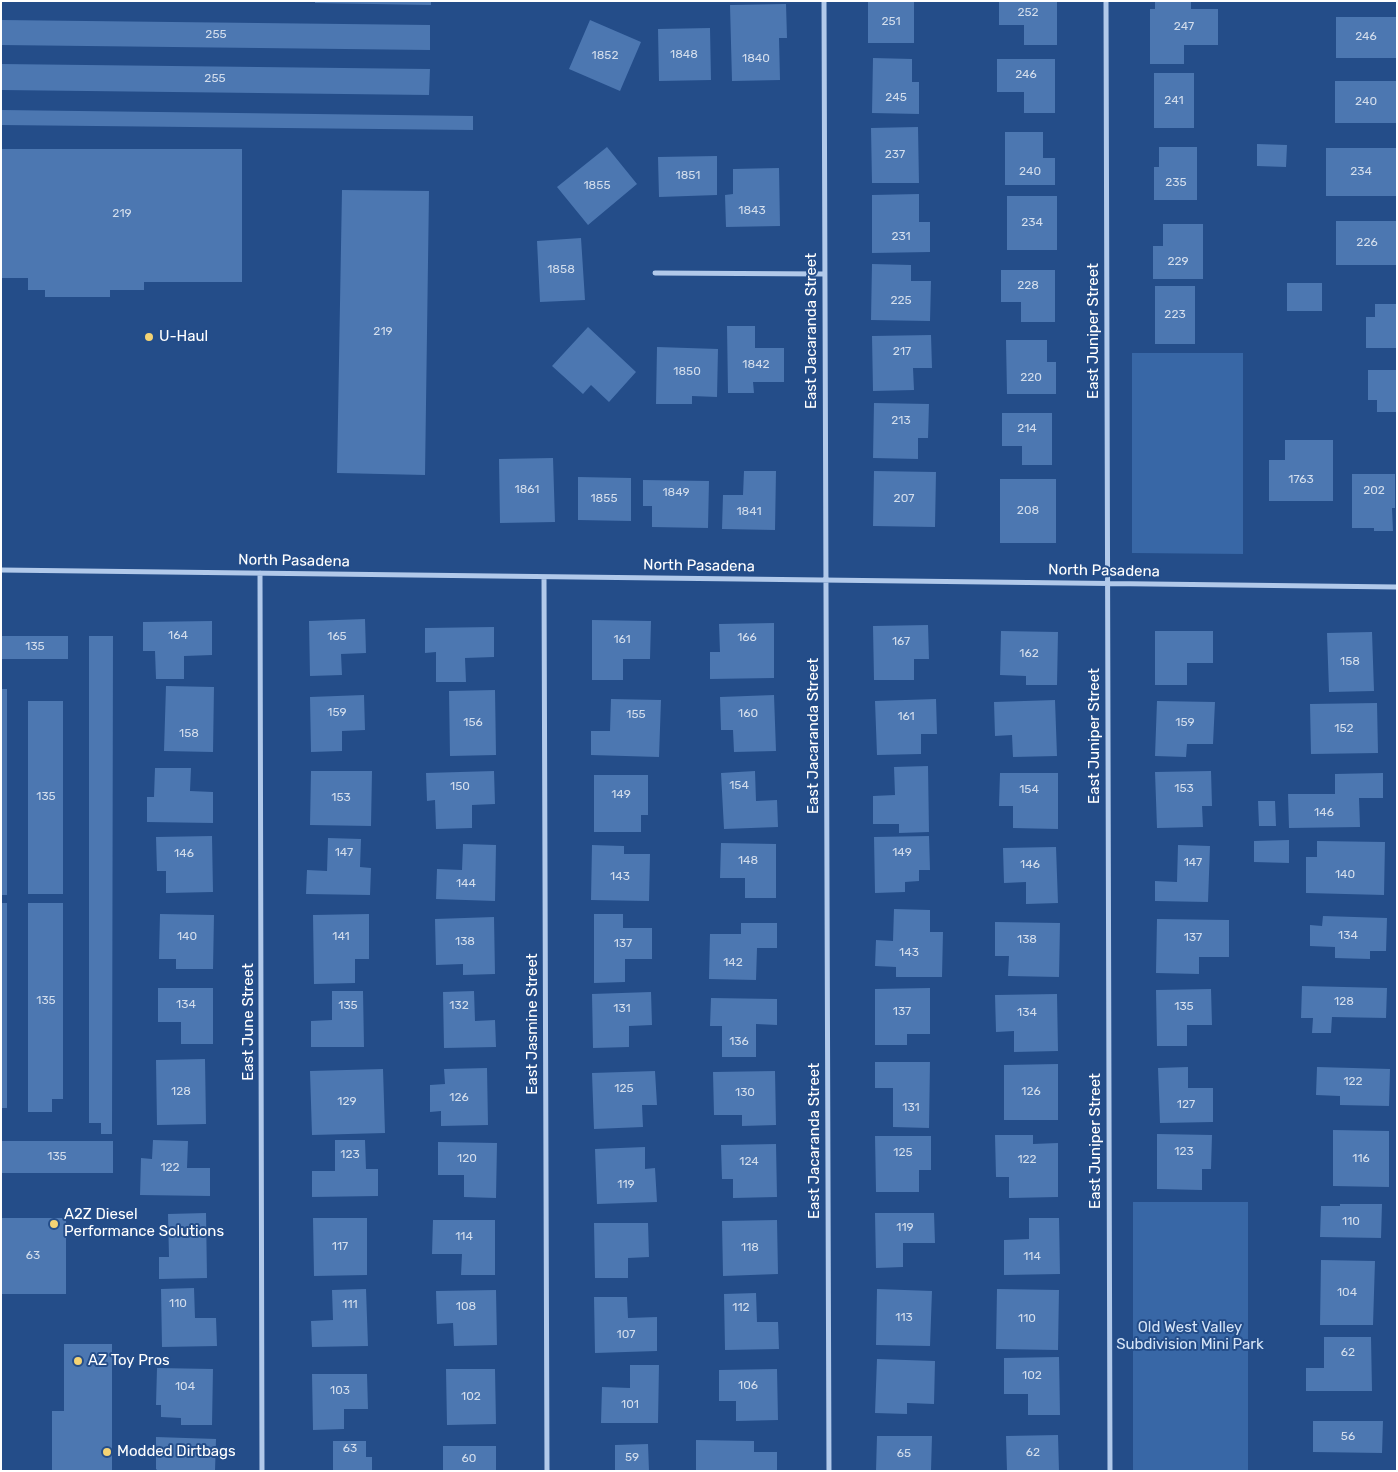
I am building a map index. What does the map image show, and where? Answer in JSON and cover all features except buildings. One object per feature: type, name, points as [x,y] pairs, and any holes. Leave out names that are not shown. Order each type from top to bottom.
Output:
[{"type":"street","name":"East Jacaranda Street","points":[[824,1],[828,1471]]},
{"type":"street","name":"East Juniper Street","points":[[1106,1],[1110,1471]]},
{"type":"street","points":[[655,273],[825,274]]},
{"type":"street","name":"North Pasadena","points":[[1,570],[1397,587]]},
{"type":"street","name":"East June Street","points":[[260,573],[262,1471]]},
{"type":"street","name":"East Jasmine Street","points":[[544,577],[547,1471]]},
{"type":"green space","points":[[1132,353],[1243,353],[1243,554],[1132,553]]},
{"type":"green space","name":"Old West Valley Subdivision Mini Park","points":[[1133,1202],[1248,1202],[1248,1471],[1133,1471]]},
{"type":"place","name":"U-Haul","points":[[149,337]]},
{"type":"place","name":"A2Z Diesel Performance Solutions","points":[[54,1224]]},
{"type":"place","name":"AZ Toy Pros","points":[[78,1361]]},
{"type":"place","name":"Modded Dirtbags","points":[[107,1452]]}]
